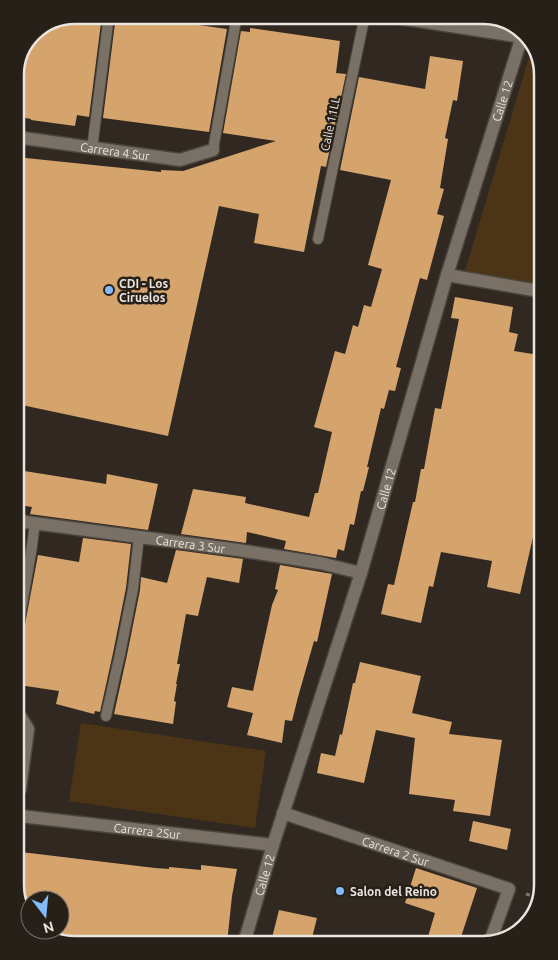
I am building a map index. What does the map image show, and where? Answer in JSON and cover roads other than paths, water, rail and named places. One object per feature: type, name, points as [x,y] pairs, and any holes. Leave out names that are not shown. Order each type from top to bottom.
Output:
[{"type":"street","points":[[444,24],[514,34]]},
{"type":"street","name":"Calle 12","points":[[246,936],[283,813],[361,573],[447,275],[521,40]]},
{"type":"street","name":"Carrera 4 Sur","points":[[24,138],[180,160],[213,150]]},
{"type":"street","points":[[447,275],[534,290]]},
{"type":"street","name":"Carrera 3 Sur","points":[[24,522],[238,550],[320,563],[361,573]]},
{"type":"street","points":[[24,722],[28,729],[24,760]]},
{"type":"street","name":"Carrera 2 Sur","points":[[283,813],[508,888],[492,935]]},
{"type":"street","name":"Carrera 2Sur","points":[[24,816],[273,845]]},
{"type":"lane","points":[[92,149],[108,24]]},
{"type":"lane","points":[[213,150],[235,24]]},
{"type":"lane","name":"Calle 11LL","points":[[318,239],[363,24]]},
{"type":"lane","points":[[24,593],[35,523]]},
{"type":"lane","points":[[106,716],[133,589],[139,536]]},
{"type":"place","name":"CDI - Los Ciruelos","points":[[109,290]]},
{"type":"place","name":"Salon del Reino","points":[[340,891]]}]
